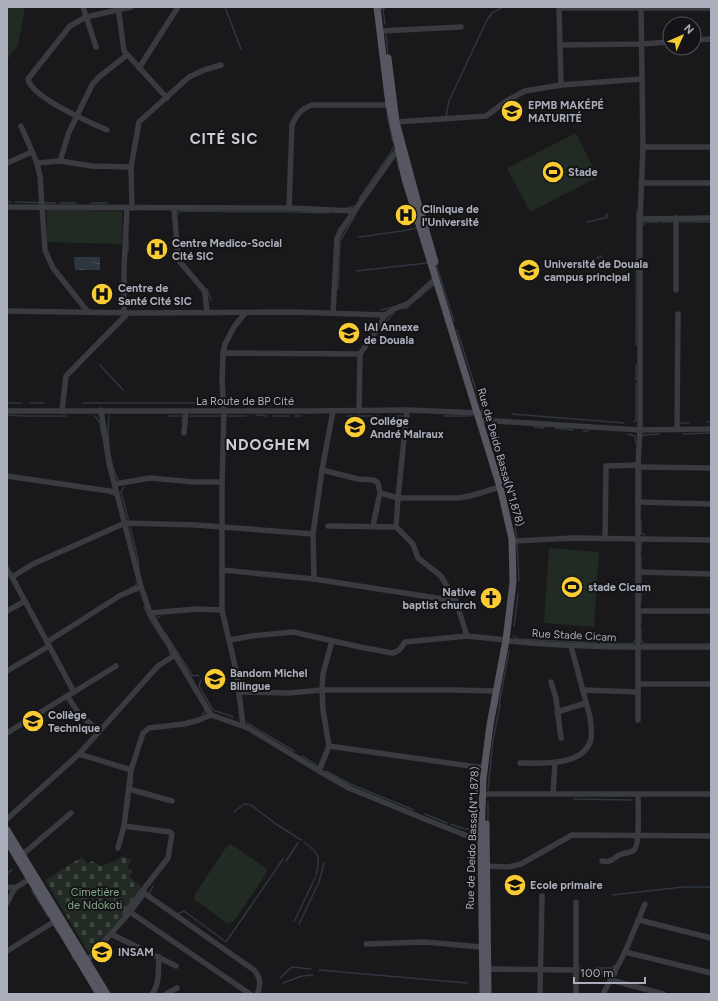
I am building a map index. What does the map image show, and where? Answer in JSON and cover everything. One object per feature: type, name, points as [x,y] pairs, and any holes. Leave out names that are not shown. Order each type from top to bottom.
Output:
[{"type":"main road","name":"Rue de Deido Bassa(N°1.878)","points":[[378,7],[382,31],[389,106],[407,186],[435,279],[481,416],[510,525],[513,556],[513,591],[508,640],[496,691],[492,725],[484,768],[484,866],[481,947],[484,969],[482,994]]},
{"type":"main road","points":[[382,7],[382,31],[396,122],[426,232],[507,500],[516,541],[518,559],[517,584],[492,725],[483,842]]},
{"type":"main road","points":[[7,830],[22,855],[32,878],[55,921],[99,994]]},
{"type":"main road","points":[[7,841],[87,961],[107,994]]},
{"type":"main road","points":[[484,866],[484,969],[488,994]]},
{"type":"street","points":[[83,7],[96,47]]},
{"type":"street","points":[[107,130],[76,116],[45,98],[34,89],[28,79],[30,74],[68,28],[75,22],[86,17],[131,7]]},
{"type":"street","points":[[139,68],[178,7]]},
{"type":"street","points":[[561,85],[559,8],[711,8]]},
{"type":"street","points":[[638,720],[640,219],[643,147],[641,8]]},
{"type":"street","points":[[118,9],[124,51],[167,98]]},
{"type":"street","points":[[382,31],[462,27]]},
{"type":"street","points":[[560,45],[662,43]]},
{"type":"street","points":[[60,161],[65,142],[76,116],[95,81],[127,54]]},
{"type":"street","points":[[62,411],[66,377],[126,312],[124,269],[131,167],[139,122],[189,77],[204,70],[221,65]]},
{"type":"street","points":[[396,122],[486,116],[508,100],[525,91],[561,85],[642,79]]},
{"type":"street","points":[[289,208],[292,125],[297,114],[304,108],[312,105],[389,106]]},
{"type":"street","points":[[21,126],[37,163],[42,185],[44,250],[53,268],[88,312]]},
{"type":"street","points":[[643,147],[711,147]]},
{"type":"street","points":[[333,313],[337,238],[398,148]]},
{"type":"street","points":[[7,163],[32,152]]},
{"type":"street","points":[[37,163],[60,161],[92,166],[131,167]]},
{"type":"street","points":[[641,183],[711,183]]},
{"type":"street","points":[[7,207],[174,209],[289,208],[354,211]]},
{"type":"street","points":[[174,209],[178,258],[203,289],[205,293],[207,312]]},
{"type":"street","points":[[676,218],[676,290]]},
{"type":"street","points":[[640,219],[711,218]]},
{"type":"street","points":[[359,411],[360,354],[377,330],[385,315],[394,309],[410,304],[435,279]]},
{"type":"street","points":[[7,312],[333,313],[385,315]]},
{"type":"street","points":[[243,725],[230,640],[222,610],[222,482],[224,411],[222,382],[224,344],[236,323],[245,313]]},
{"type":"street","points":[[677,429],[678,314]]},
{"type":"street","points":[[223,353],[360,354]]},
{"type":"street","points":[[101,410],[109,463],[141,587],[150,613],[211,715]]},
{"type":"street","points":[[396,528],[407,410]]},
{"type":"street","name":"La Route de BP Cité","points":[[7,411],[407,410],[481,416],[581,428],[640,430],[711,429]]},
{"type":"street","points":[[184,433],[186,411]]},
{"type":"street","points":[[314,579],[314,534],[322,470],[333,411]]},
{"type":"street","points":[[606,539],[606,466],[711,468]]},
{"type":"street","points":[[322,470],[358,479],[374,480],[378,483],[380,493],[373,526]]},
{"type":"street","points":[[7,476],[116,492]]},
{"type":"street","points":[[115,484],[150,478],[194,482],[222,482]]},
{"type":"street","points":[[380,493],[398,498],[464,497],[500,487]]},
{"type":"street","points":[[638,502],[711,504]]},
{"type":"street","points":[[12,577],[33,564],[125,523],[196,525],[314,534]]},
{"type":"street","points":[[328,526],[373,526],[396,528],[411,542],[418,558],[439,574],[456,601],[467,636]]},
{"type":"street","points":[[516,541],[559,539],[711,540]]},
{"type":"street","points":[[7,570],[74,692]]},
{"type":"street","points":[[222,570],[314,579],[456,601]]},
{"type":"street","points":[[639,572],[711,574]]},
{"type":"street","points":[[7,671],[121,595],[141,587]]},
{"type":"street","points":[[7,611],[25,601]]},
{"type":"street","points":[[150,613],[197,608],[222,610]]},
{"type":"street","points":[[639,611],[711,611]]},
{"type":"street","points":[[230,640],[290,632],[332,641],[323,674],[322,690],[323,710],[329,746],[319,771]]},
{"type":"street","name":"Rue Stade Cicam","points":[[332,641],[392,652],[398,652],[405,642],[467,636],[570,646],[711,647]]},
{"type":"street","points":[[520,763],[555,763],[567,760],[577,756],[586,749],[591,740],[592,729],[583,690],[570,646]]},
{"type":"street","points":[[7,819],[79,754],[158,666],[174,654]]},
{"type":"street","points":[[7,733],[116,666]]},
{"type":"street","points":[[551,682],[555,694],[561,738]]},
{"type":"street","points":[[639,684],[711,684]]},
{"type":"street","points":[[239,692],[289,693],[322,690],[496,691]]},
{"type":"street","points":[[583,690],[638,692]]},
{"type":"street","points":[[67,696],[80,715],[99,731]]},
{"type":"street","points":[[557,712],[586,703]]},
{"type":"street","points":[[118,848],[124,826],[131,770],[143,733],[149,728],[193,722],[211,715],[243,725],[319,771],[361,793],[483,842]]},
{"type":"street","points":[[329,746],[484,768]]},
{"type":"street","points":[[79,754],[131,770]]},
{"type":"street","points":[[553,794],[555,763]]},
{"type":"street","points":[[129,789],[172,801]]},
{"type":"street","points":[[486,794],[711,794]]},
{"type":"street","points":[[602,861],[610,862],[623,853],[635,849],[638,836],[638,794]]},
{"type":"street","points":[[22,855],[71,813]]},
{"type":"street","points":[[124,826],[170,832],[172,834],[168,858],[125,913],[250,994]]},
{"type":"street","points":[[484,866],[508,867],[521,864],[572,835],[711,836]]},
{"type":"street","points":[[7,903],[15,888],[32,878]]},
{"type":"street","points":[[7,887],[15,888]]},
{"type":"street","points":[[87,961],[144,894],[254,970],[260,981],[257,994]]},
{"type":"street","points":[[540,994],[542,896]]},
{"type":"street","points":[[576,902],[576,994]]},
{"type":"street","points":[[603,994],[625,952],[645,904]]},
{"type":"street","points":[[639,920],[711,938]]},
{"type":"street","points":[[7,951],[55,921]]},
{"type":"street","points":[[110,934],[176,966]]},
{"type":"street","points":[[366,944],[425,942],[481,947]]},
{"type":"street","points":[[625,952],[711,973]]},
{"type":"street","points":[[152,994],[158,980],[159,957]]},
{"type":"street","points":[[484,969],[576,970],[615,973]]},
{"type":"street","points":[[611,980],[663,994]]},
{"type":"street","points":[[166,994],[177,988]]},
{"type":"green space","points":[[7,7],[25,7],[18,45],[7,60]]},
{"type":"green space","name":"Stade","points":[[576,133],[598,177],[530,212],[507,168]]},
{"type":"green space","points":[[47,209],[122,211],[122,244],[47,242]]},
{"type":"green space","name":"stade Cicam","points":[[549,548],[599,552],[594,627],[544,623]]},
{"type":"green space","points":[[231,844],[267,869],[266,874],[234,921],[228,924],[194,899],[195,894],[227,846]]},
{"type":"green space","name":"Cimetière de Ndokoti","points":[[122,856],[132,860],[127,867],[133,872],[129,876],[143,889],[126,915],[90,955],[45,880],[82,857],[88,864],[92,861],[101,866],[116,861]]},
{"type":"water","points":[[74,257],[100,257],[100,270],[75,270]]},
{"type":"waterway","points":[[225,7],[241,49]]},
{"type":"waterway","points":[[446,116],[449,101],[487,20],[492,13],[503,7]]},
{"type":"waterway","points":[[383,10],[385,24]]},
{"type":"waterway","points":[[386,34],[388,55]]},
{"type":"waterway","points":[[387,114],[393,142]]},
{"type":"waterway","points":[[359,199],[394,146]]},
{"type":"waterway","points":[[396,156],[399,169]]},
{"type":"waterway","points":[[15,202],[55,203]]},
{"type":"waterway","points":[[60,203],[76,203]]},
{"type":"waterway","points":[[91,203],[107,203]]},
{"type":"waterway","points":[[347,208],[355,206]]},
{"type":"waterway","points":[[338,289],[340,241],[358,210]]},
{"type":"waterway","points":[[178,214],[180,211],[295,212]]},
{"type":"waterway","points":[[636,345],[637,211]]},
{"type":"waterway","points":[[297,212],[329,213]]},
{"type":"waterway","points":[[587,222],[608,217],[606,214]]},
{"type":"waterway","points":[[643,225],[646,222],[659,222]]},
{"type":"waterway","points":[[662,222],[674,222]]},
{"type":"waterway","points":[[680,222],[711,222]]},
{"type":"waterway","points":[[359,237],[417,228]]},
{"type":"waterway","points":[[128,239],[128,251]]},
{"type":"waterway","points":[[579,268],[601,256],[604,260]]},
{"type":"waterway","points":[[391,267],[428,263]]},
{"type":"waterway","points":[[436,264],[454,321]]},
{"type":"waterway","points":[[375,269],[390,267]]},
{"type":"waterway","points":[[356,271],[373,269]]},
{"type":"waterway","points":[[417,299],[435,285]]},
{"type":"waterway","points":[[207,289],[211,300]]},
{"type":"waterway","points":[[402,308],[407,308],[411,304]]},
{"type":"waterway","points":[[381,310],[393,307]]},
{"type":"waterway","points":[[380,329],[395,311]]},
{"type":"waterway","points":[[457,330],[482,409],[486,412]]},
{"type":"waterway","points":[[100,365],[123,390]]},
{"type":"waterway","points":[[636,365],[636,380]]},
{"type":"waterway","points":[[634,422],[636,420],[636,383]]},
{"type":"waterway","points":[[7,403],[22,403]]},
{"type":"waterway","points":[[30,403],[44,403]]},
{"type":"waterway","points":[[83,403],[205,403]]},
{"type":"waterway","points":[[207,403],[222,403]]},
{"type":"waterway","points":[[512,414],[624,423]]},
{"type":"waterway","points":[[7,415],[24,416]]},
{"type":"waterway","points":[[256,415],[267,416]]},
{"type":"waterway","points":[[25,416],[34,416]]},
{"type":"waterway","points":[[36,416],[66,416]]},
{"type":"waterway","points":[[95,416],[100,423],[102,434]]},
{"type":"waterway","points":[[109,416],[108,432],[111,459],[119,481]]},
{"type":"waterway","points":[[169,416],[185,416]]},
{"type":"waterway","points":[[190,416],[222,416]]},
{"type":"waterway","points":[[228,416],[246,416]]},
{"type":"waterway","points":[[273,416],[289,416]]},
{"type":"waterway","points":[[295,416],[301,416]]},
{"type":"waterway","points":[[347,416],[378,416]]},
{"type":"waterway","points":[[389,416],[409,416]]},
{"type":"waterway","points":[[444,416],[470,416]]},
{"type":"waterway","points":[[182,422],[183,417]]},
{"type":"waterway","points":[[679,423],[689,423]]},
{"type":"waterway","points":[[534,427],[544,428]]},
{"type":"waterway","points":[[555,428],[573,430]]},
{"type":"waterway","points":[[583,431],[588,431]]},
{"type":"waterway","points":[[683,434],[711,433]]},
{"type":"waterway","points":[[628,434],[635,436],[636,443]]},
{"type":"waterway","points":[[642,436],[659,434]]},
{"type":"waterway","points":[[494,444],[497,454]]},
{"type":"waterway","points":[[501,469],[502,474]]},
{"type":"waterway","points":[[641,469],[641,500]]},
{"type":"waterway","points":[[503,476],[508,493]]},
{"type":"waterway","points":[[124,487],[121,492],[129,522]]},
{"type":"waterway","points":[[110,494],[115,495]]},
{"type":"waterway","points":[[510,499],[512,509]]},
{"type":"waterway","points":[[514,520],[517,539]]},
{"type":"waterway","points":[[641,520],[641,533],[645,535]]},
{"type":"waterway","points":[[130,527],[139,569]]},
{"type":"waterway","points":[[641,552],[641,543],[644,541]]},
{"type":"waterway","points":[[517,543],[519,581]]},
{"type":"waterway","points":[[641,556],[641,571]]},
{"type":"waterway","points":[[7,565],[9,569]]},
{"type":"waterway","points":[[641,574],[641,602]]},
{"type":"waterway","points":[[130,588],[135,586],[138,582]]},
{"type":"waterway","points":[[514,626],[518,594]]},
{"type":"waterway","points":[[144,607],[163,640]]},
{"type":"waterway","points":[[641,615],[641,623]]},
{"type":"waterway","points":[[156,620],[160,616]]},
{"type":"waterway","points":[[641,627],[641,640],[644,644],[711,644]]},
{"type":"waterway","points":[[165,633],[192,675],[199,676]]},
{"type":"waterway","points":[[513,636],[517,639],[597,643]]},
{"type":"waterway","points":[[600,643],[632,644],[636,640]]},
{"type":"waterway","points":[[169,650],[170,654]]},
{"type":"waterway","points":[[499,705],[509,651]]},
{"type":"waterway","points":[[201,680],[199,686],[213,710],[233,717]]},
{"type":"waterway","points":[[488,790],[493,740],[500,705]]},
{"type":"waterway","points":[[202,714],[205,713],[205,709]]},
{"type":"waterway","points":[[247,723],[294,751]]},
{"type":"waterway","points":[[302,756],[318,766]]},
{"type":"waterway","points":[[326,771],[350,784],[414,810]]},
{"type":"waterway","points":[[131,789],[133,779]]},
{"type":"waterway","points":[[129,806],[130,798]]},
{"type":"waterway","points":[[574,799],[632,800]]},
{"type":"waterway","points":[[488,802],[488,824]]},
{"type":"waterway","points":[[234,812],[244,804],[251,805],[276,824],[301,840]]},
{"type":"waterway","points":[[425,814],[447,823]]},
{"type":"waterway","points":[[451,824],[469,829],[479,826]]},
{"type":"waterway","points":[[304,842],[313,849],[318,856],[316,875]]},
{"type":"waterway","points":[[286,861],[298,843]]},
{"type":"waterway","points":[[178,914],[184,911],[226,942],[283,859]]},
{"type":"waterway","points":[[299,924],[319,882],[324,863]]},
{"type":"waterway","points":[[7,873],[12,870]]},
{"type":"waterway","points":[[294,922],[315,878]]},
{"type":"waterway","points":[[149,894],[153,886]]},
{"type":"waterway","points":[[612,895],[683,887],[711,887]]},
{"type":"waterway","points":[[32,891],[48,916]]},
{"type":"waterway","points":[[53,924],[57,931]]},
{"type":"waterway","points":[[72,955],[74,960]]},
{"type":"waterway","points":[[596,968],[612,968],[615,965]]},
{"type":"waterway","points":[[280,978],[292,967],[311,969]]},
{"type":"waterway","points":[[319,970],[467,983]]},
{"type":"waterway","points":[[283,983],[302,976],[313,975]]},
{"type":"place","name":"EPMB MAKÉPÉ MATURITÉ","points":[[512,111]]},
{"type":"place","name":"Stade","points":[[553,172]]},
{"type":"place","name":"Clinique de l'Université","points":[[406,215]]},
{"type":"place","name":"Centre Medico-Social Cité SIC","points":[[157,249]]},
{"type":"place","name":"Université de Douala campus principal","points":[[529,270]]},
{"type":"place","name":"Centre de Santé Cité SIC","points":[[102,294]]},
{"type":"place","name":"IAI Annexe de Douala","points":[[349,333]]},
{"type":"place","name":"Collége André Malraux","points":[[355,427]]},
{"type":"place","name":"stade Cicam","points":[[572,587]]},
{"type":"place","name":"Native baptist church","points":[[491,598]]},
{"type":"place","name":"Bandom Michel Bilingue","points":[[215,679]]},
{"type":"place","name":"Collège Technique","points":[[33,721]]},
{"type":"place","name":"Ecole primaire","points":[[515,885]]},
{"type":"place","name":"INSAM","points":[[102,952]]},
{"type":"district","name":"CITÉ SIC","points":[[224,139]]},
{"type":"district","name":"NDOGHEM","points":[[268,445]]}]
